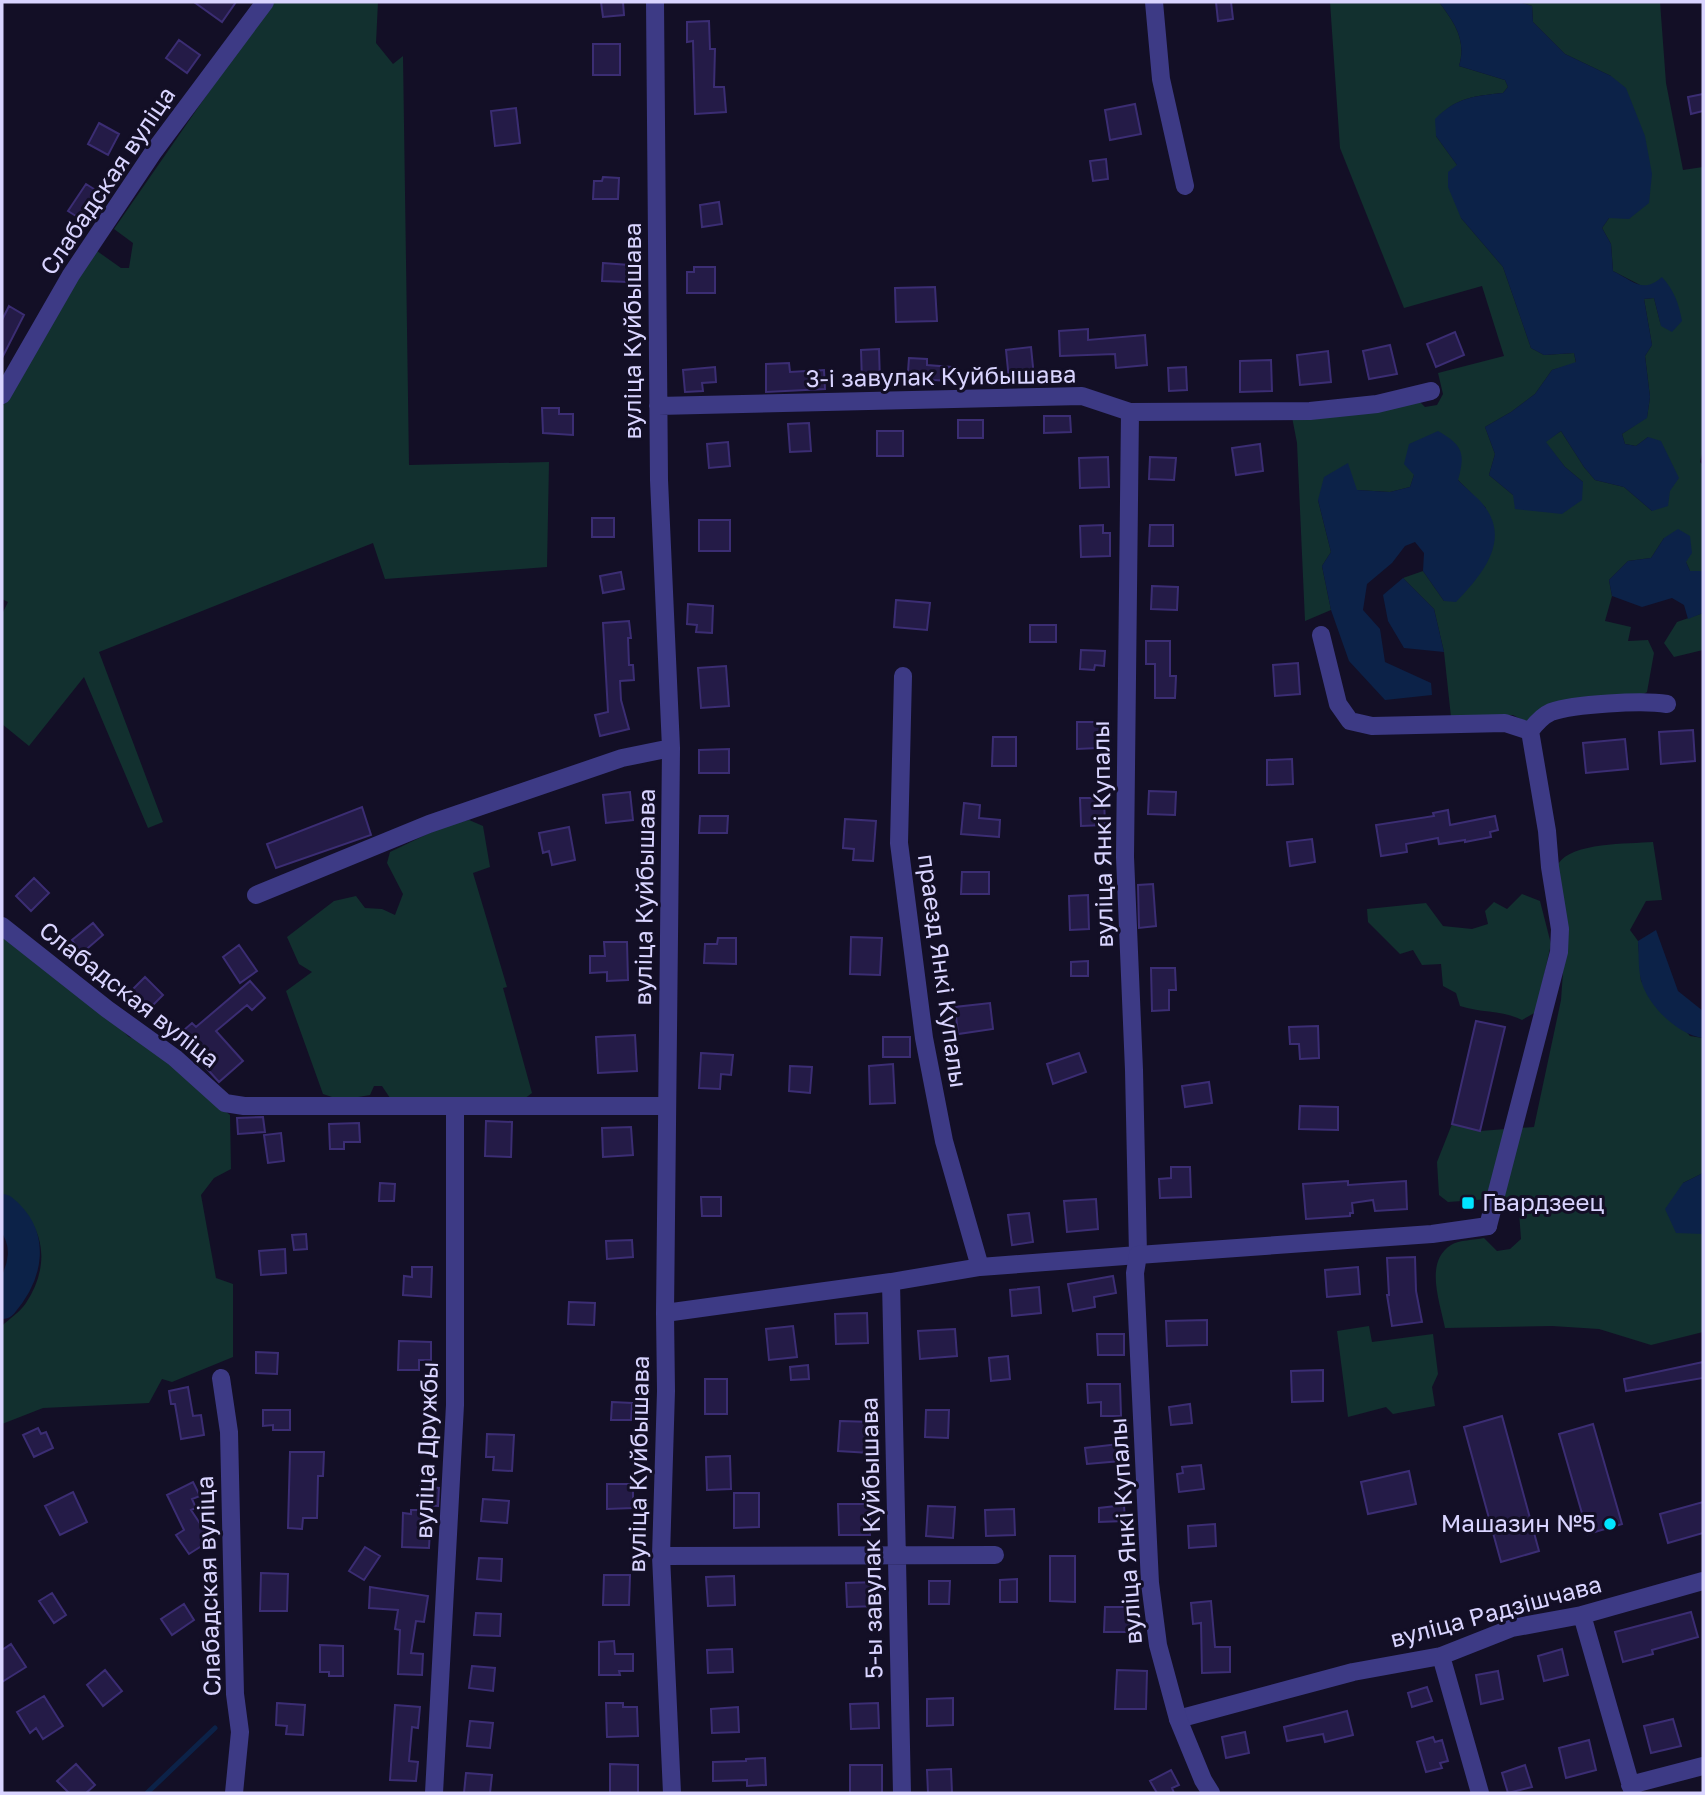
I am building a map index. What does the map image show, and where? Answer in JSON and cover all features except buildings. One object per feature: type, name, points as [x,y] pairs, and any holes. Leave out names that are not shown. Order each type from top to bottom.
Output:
[{"type":"street","name":"Слабадская вуліца","points":[[2,396],[78,264],[154,151],[265,2]]},
{"type":"street","name":"вуліца Куйбышава","points":[[655,2],[659,480],[671,748],[666,1391],[661,1556],[672,1793]]},
{"type":"street","points":[[1154,2],[1161,79],[1185,186]]},
{"type":"street","name":"3-і завулак Куйбышава","points":[[658,406],[1082,396],[1130,412],[1310,411],[1377,404],[1431,391]]},
{"type":"street","name":"вуліца Янкі Купалы","points":[[1130,412],[1125,857],[1134,1070],[1138,1255],[1135,1273],[1150,1583],[1158,1645],[1178,1719],[1211,1793]]},
{"type":"street","points":[[1321,635],[1338,704],[1350,721],[1372,726],[1506,723],[1530,730]]},
{"type":"street","name":"праезд Янкі Купалы","points":[[903,676],[899,844],[922,1025],[944,1141],[980,1267]]},
{"type":"street","points":[[1530,730],[1549,713],[1571,708],[1649,701],[1667,704]]},
{"type":"street","points":[[665,1313],[980,1267],[1433,1234],[1488,1226],[1559,952],[1560,929],[1530,730]]},
{"type":"street","points":[[256,895],[429,824],[622,758],[671,748]]},
{"type":"street","name":"Слабадская вуліца","points":[[2,926],[174,1058],[225,1103],[244,1107],[455,1107]]},
{"type":"street","points":[[455,1107],[667,1106]]},
{"type":"street","name":"вуліца Дружбы","points":[[434,1793],[455,1405],[455,1107]]},
{"type":"street","name":"5-ы завулак Куйбышава","points":[[891,1282],[902,1793]]},
{"type":"street","name":"Слабадская вуліца","points":[[222,1378],[229,1432],[235,1695],[240,1732],[234,1793]]},
{"type":"street","points":[[661,1556],[995,1555]]},
{"type":"street","name":"вуліца Радзішчава","points":[[1178,1719],[1353,1672],[1441,1656],[1512,1628],[1582,1615],[1703,1581]]},
{"type":"street","points":[[1582,1615],[1631,1789],[1703,1766]]},
{"type":"street","points":[[1441,1656],[1480,1793]]},
{"type":"green space","points":[[271,2],[378,2],[376,43],[393,64],[403,56],[409,465],[549,462],[547,567],[385,579],[373,543],[99,652],[163,822],[148,828],[84,677],[29,746],[2,724],[2,614],[8,602],[2,599],[2,407],[68,293],[97,251],[121,268],[129,268],[133,243],[114,229]]},
{"type":"green space","points":[[1330,2],[1439,2],[1458,32],[1461,48],[1459,66],[1505,80],[1508,87],[1503,93],[1475,97],[1451,106],[1436,119],[1436,136],[1457,165],[1461,218],[1503,267],[1531,348],[1544,355],[1574,353],[1576,363],[1552,370],[1535,394],[1485,427],[1495,454],[1489,475],[1513,495],[1583,482],[1565,467],[1545,442],[1561,431],[1595,480],[1624,487],[1652,511],[1648,437],[1636,446],[1625,444],[1622,434],[1647,417],[1650,397],[1645,356],[1652,345],[1644,299],[1654,298],[1661,326],[1653,286],[1642,286],[1613,271],[1611,244],[1602,228],[1609,218],[1611,76],[1565,54],[1533,22],[1532,6],[1519,2],[1660,2],[1666,83],[1683,170],[1703,167],[1703,450],[1700,462],[1703,465],[1703,571],[1690,571],[1686,562],[1664,538],[1651,558],[1628,561],[1609,580],[1612,596],[1605,621],[1631,627],[1628,641],[1648,640],[1654,653],[1647,692],[1639,697],[1526,722],[1513,715],[1451,717],[1444,652],[1434,609],[1403,578],[1423,571],[1444,601],[1486,508],[1458,480],[1414,475],[1410,487],[1390,492],[1356,490],[1318,500],[1331,552],[1322,566],[1331,610],[1305,621],[1297,443],[1292,417],[1419,401],[1425,407],[1437,405],[1443,394],[1438,373],[1504,356],[1482,286],[1404,308],[1340,148]]},
{"type":"green space","points":[[1703,613],[1703,650],[1674,657],[1664,643],[1677,622]]},
{"type":"green space","points":[[469,820],[483,826],[490,867],[473,873],[507,987],[503,988],[532,1093],[524,1099],[390,1098],[382,1086],[374,1086],[370,1095],[341,1100],[323,1094],[286,991],[312,972],[299,964],[287,937],[334,901],[356,896],[365,908],[382,909],[395,915],[403,894],[387,863],[390,852],[444,826]]},
{"type":"green space","points":[[1653,842],[1662,900],[1646,901],[1630,930],[1638,941],[1641,981],[1690,1036],[1703,1038],[1703,1173],[1683,1183],[1703,1234],[1703,1332],[1651,1345],[1599,1329],[1552,1326],[1445,1328],[1436,1283],[1438,1261],[1443,1252],[1454,1243],[1484,1238],[1497,1251],[1510,1249],[1521,1239],[1519,1212],[1504,1198],[1448,1202],[1439,1195],[1437,1162],[1452,1124],[1480,1131],[1534,1127],[1561,1000],[1566,930],[1558,864],[1565,857],[1588,848]]},
{"type":"green space","points":[[1522,894],[1540,901],[1551,944],[1536,1012],[1522,1020],[1460,1006],[1456,993],[1443,986],[1441,964],[1422,965],[1413,950],[1400,954],[1368,922],[1367,909],[1426,903],[1443,926],[1472,929],[1488,924],[1485,911],[1494,902],[1507,909]]},
{"type":"green space","points":[[2,932],[129,1037],[140,1040],[167,1061],[230,1115],[231,1169],[214,1178],[201,1195],[216,1278],[233,1284],[233,1357],[172,1382],[162,1379],[149,1403],[43,1408],[2,1424],[2,1326],[26,1303],[40,1272],[41,1257],[40,1243],[27,1216],[2,1194]]},
{"type":"green space","points":[[1369,1326],[1372,1342],[1433,1334],[1438,1374],[1432,1387],[1435,1406],[1393,1414],[1386,1407],[1348,1417],[1337,1331]]},
{"type":"water","points":[[1439,2],[1519,2],[1532,6],[1533,22],[1565,54],[1611,76],[1626,88],[1645,136],[1652,174],[1649,203],[1629,219],[1609,218],[1602,228],[1611,244],[1613,271],[1643,285],[1649,285],[1662,277],[1675,297],[1682,321],[1672,332],[1661,326],[1654,298],[1644,299],[1652,345],[1645,356],[1650,397],[1647,418],[1622,434],[1625,444],[1636,446],[1648,437],[1661,441],[1679,478],[1670,491],[1668,506],[1652,511],[1624,487],[1595,480],[1561,431],[1546,442],[1565,467],[1583,482],[1582,500],[1562,514],[1515,509],[1513,495],[1489,475],[1495,454],[1485,427],[1535,394],[1552,370],[1576,362],[1574,353],[1544,355],[1531,348],[1503,267],[1461,218],[1448,187],[1448,172],[1457,165],[1436,136],[1435,119],[1459,102],[1503,93],[1508,87],[1505,80],[1459,66],[1461,48],[1458,32]]},
{"type":"water","points":[[1438,431],[1460,450],[1462,462],[1458,480],[1485,507],[1495,533],[1494,546],[1483,570],[1456,602],[1444,601],[1423,571],[1424,553],[1415,542],[1405,546],[1392,563],[1367,584],[1363,610],[1380,629],[1385,662],[1431,683],[1432,695],[1385,700],[1349,661],[1331,610],[1322,566],[1331,552],[1318,500],[1324,477],[1348,463],[1357,490],[1390,492],[1410,487],[1414,475],[1404,464],[1409,444]]},
{"type":"water","points":[[1678,529],[1690,536],[1692,553],[1686,562],[1690,571],[1703,571],[1703,613],[1688,619],[1684,605],[1672,598],[1642,607],[1612,596],[1609,580],[1628,561],[1651,558],[1664,538]]},
{"type":"water","points":[[1403,578],[1434,609],[1444,652],[1404,648],[1388,621],[1383,595]]},
{"type":"water","points":[[1656,930],[1678,991],[1703,1011],[1703,1038],[1693,1036],[1674,1025],[1657,1009],[1644,990],[1639,971],[1638,941]]},
{"type":"water","points":[[1703,1173],[1703,1234],[1676,1233],[1665,1209],[1683,1183]]},
{"type":"waterway","points":[[2,1210],[19,1232],[24,1256],[17,1280],[2,1303]]},
{"type":"waterway","points":[[147,1793],[215,1728]]},
{"type":"place","name":"Гвардзеец","points":[[1468,1203]]},
{"type":"place","name":"Машазин №5","points":[[1610,1524]]}]
